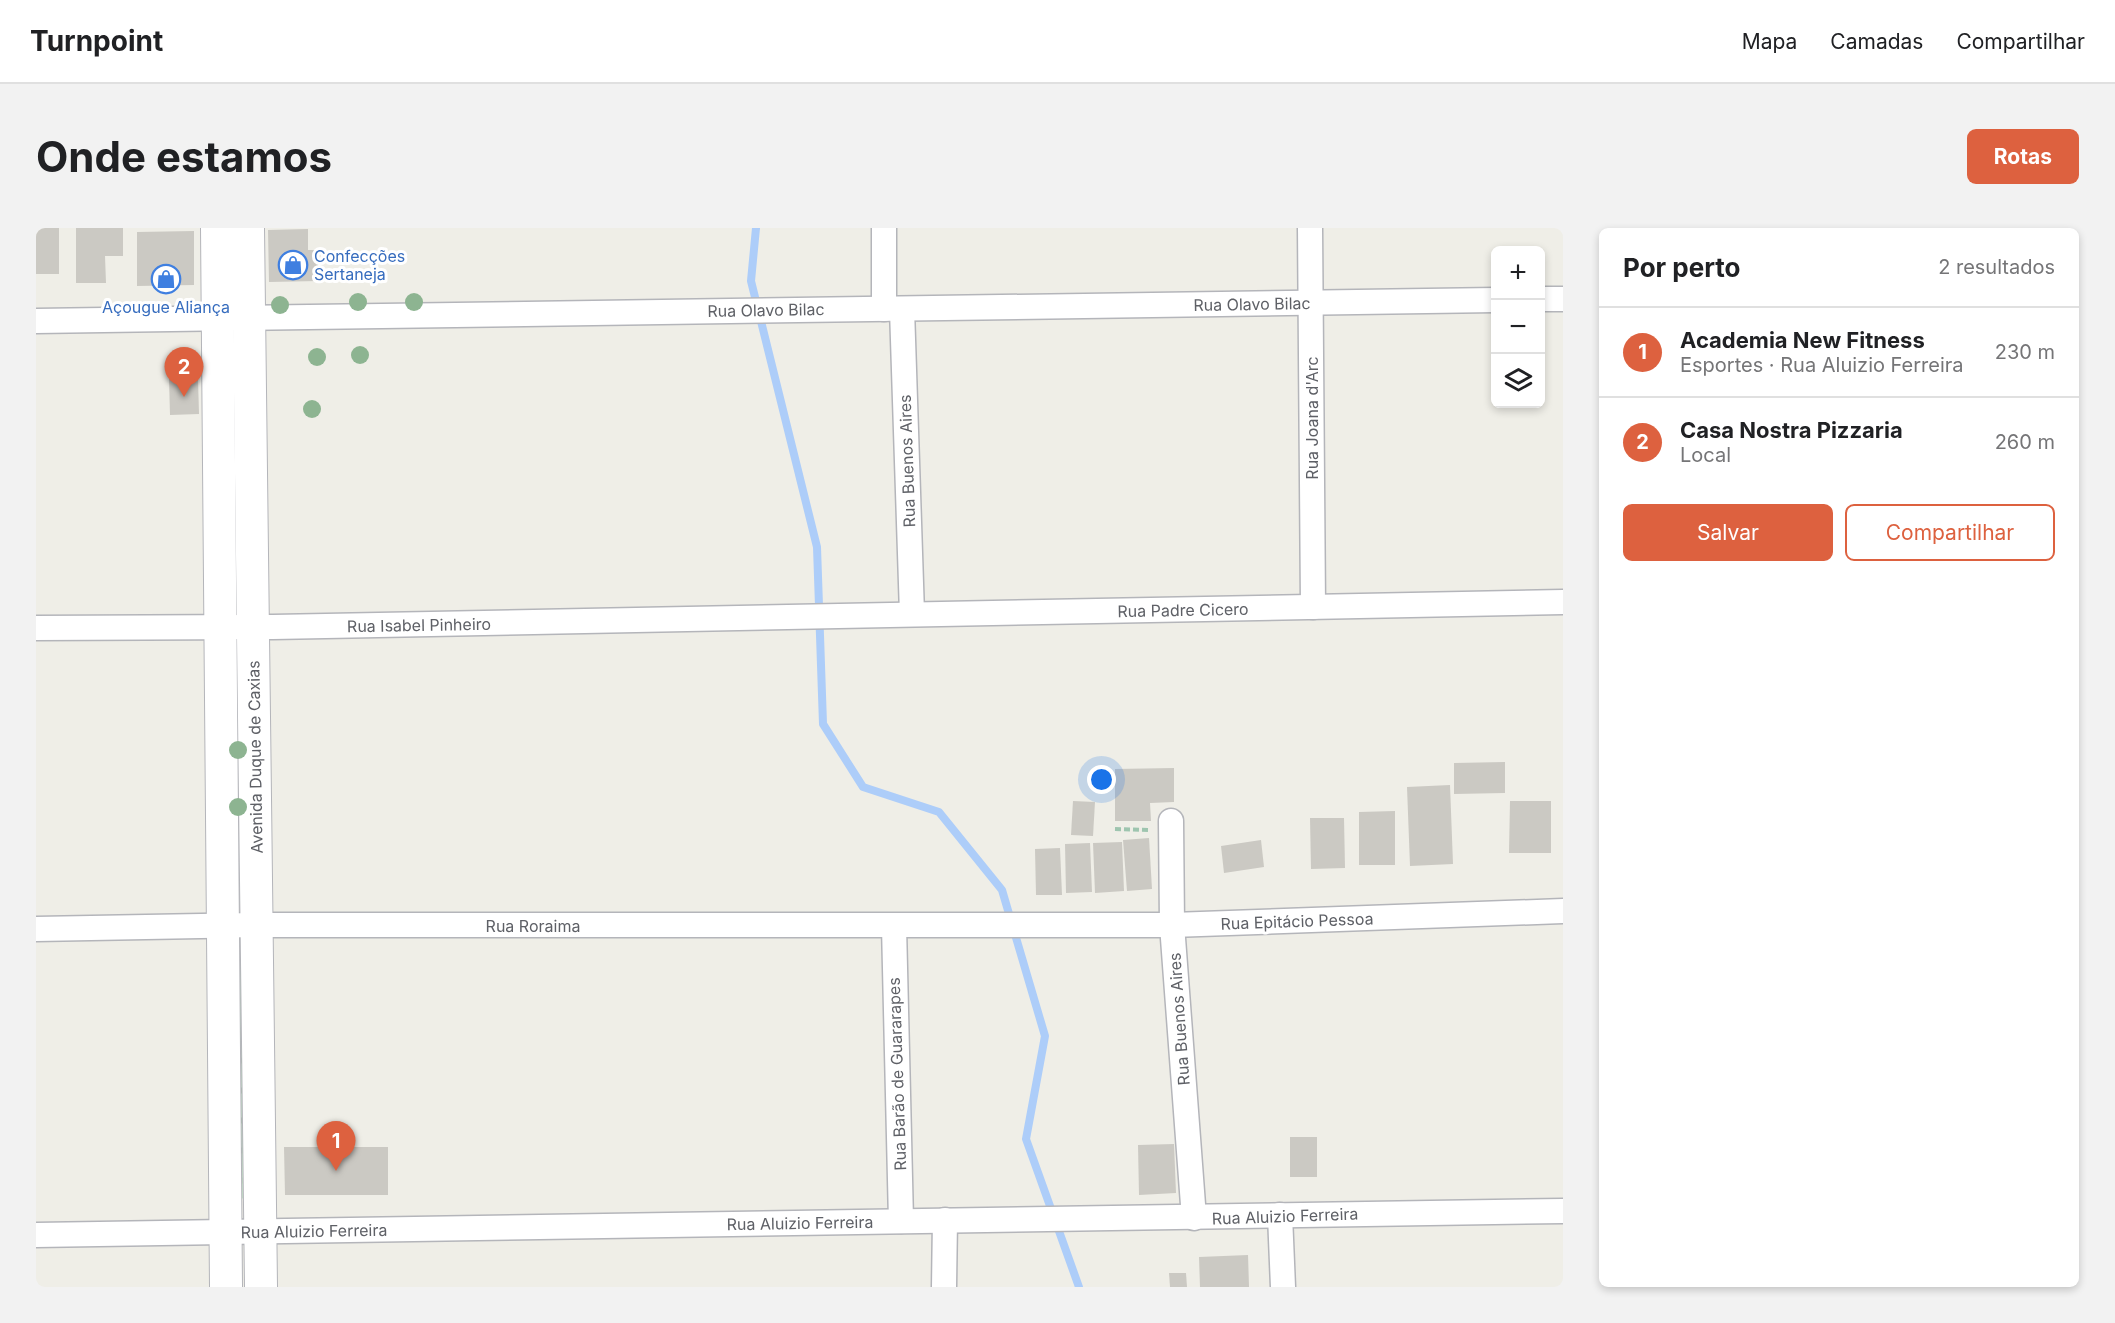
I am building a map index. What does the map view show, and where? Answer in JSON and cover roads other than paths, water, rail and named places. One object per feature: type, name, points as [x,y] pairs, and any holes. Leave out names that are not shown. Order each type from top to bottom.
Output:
[{"type":"street","name":"Avenida Duque de Caxias","points":[[217,228],[226,1287]]},
{"type":"street","name":"Avenida Duque de Caxias","points":[[248,228],[261,1287]]},
{"type":"street","name":"Rua Buenos Aires","points":[[884,228],[893,309],[912,614]]},
{"type":"street","name":"Rua Joana d'Arc","points":[[1310,228],[1313,607]]},
{"type":"street","points":[[1545,299],[1563,298]]},
{"type":"street","name":"Rua Olavo Bilac","points":[[36,321],[1491,300]]},
{"type":"street","name":"Rua Padre Cicero","points":[[802,618],[1563,602]]},
{"type":"street","name":"Rua Isabel Pinheiro","points":[[36,628],[253,628],[802,618]]},
{"type":"street","name":"Rua Buenos Aires","points":[[1171,826],[1172,926],[1194,1218]]},
{"type":"street","name":"Rua Epitácio Pessoa","points":[[1030,926],[1172,926],[1563,911]]},
{"type":"street","name":"Rua Roraima","points":[[36,929],[258,925],[1030,926]]},
{"type":"street","name":"Rua Barão de Guararapes","points":[[894,926],[901,1221]]},
{"type":"street","name":"Rua Aluizio Ferreira","points":[[36,1235],[1563,1211]]},
{"type":"street","points":[[1280,1215],[1283,1287]]},
{"type":"street","points":[[944,1287],[945,1220]]},
{"type":"waterway","points":[[756,228],[751,281],[817,547],[823,724],[863,787],[939,812],[1002,890],[1045,1036],[1026,1139],[1079,1287]]},
{"type":"place","name":"Confecções Sertaneja","points":[[293,265]]},
{"type":"place","name":"Açougue Aliança","points":[[166,279]]},
{"type":"place","name":"Casa Nostra Pizzaria","points":[[184,397]]},
{"type":"place","name":"Academia New Fitness","points":[[336,1171]]}]
